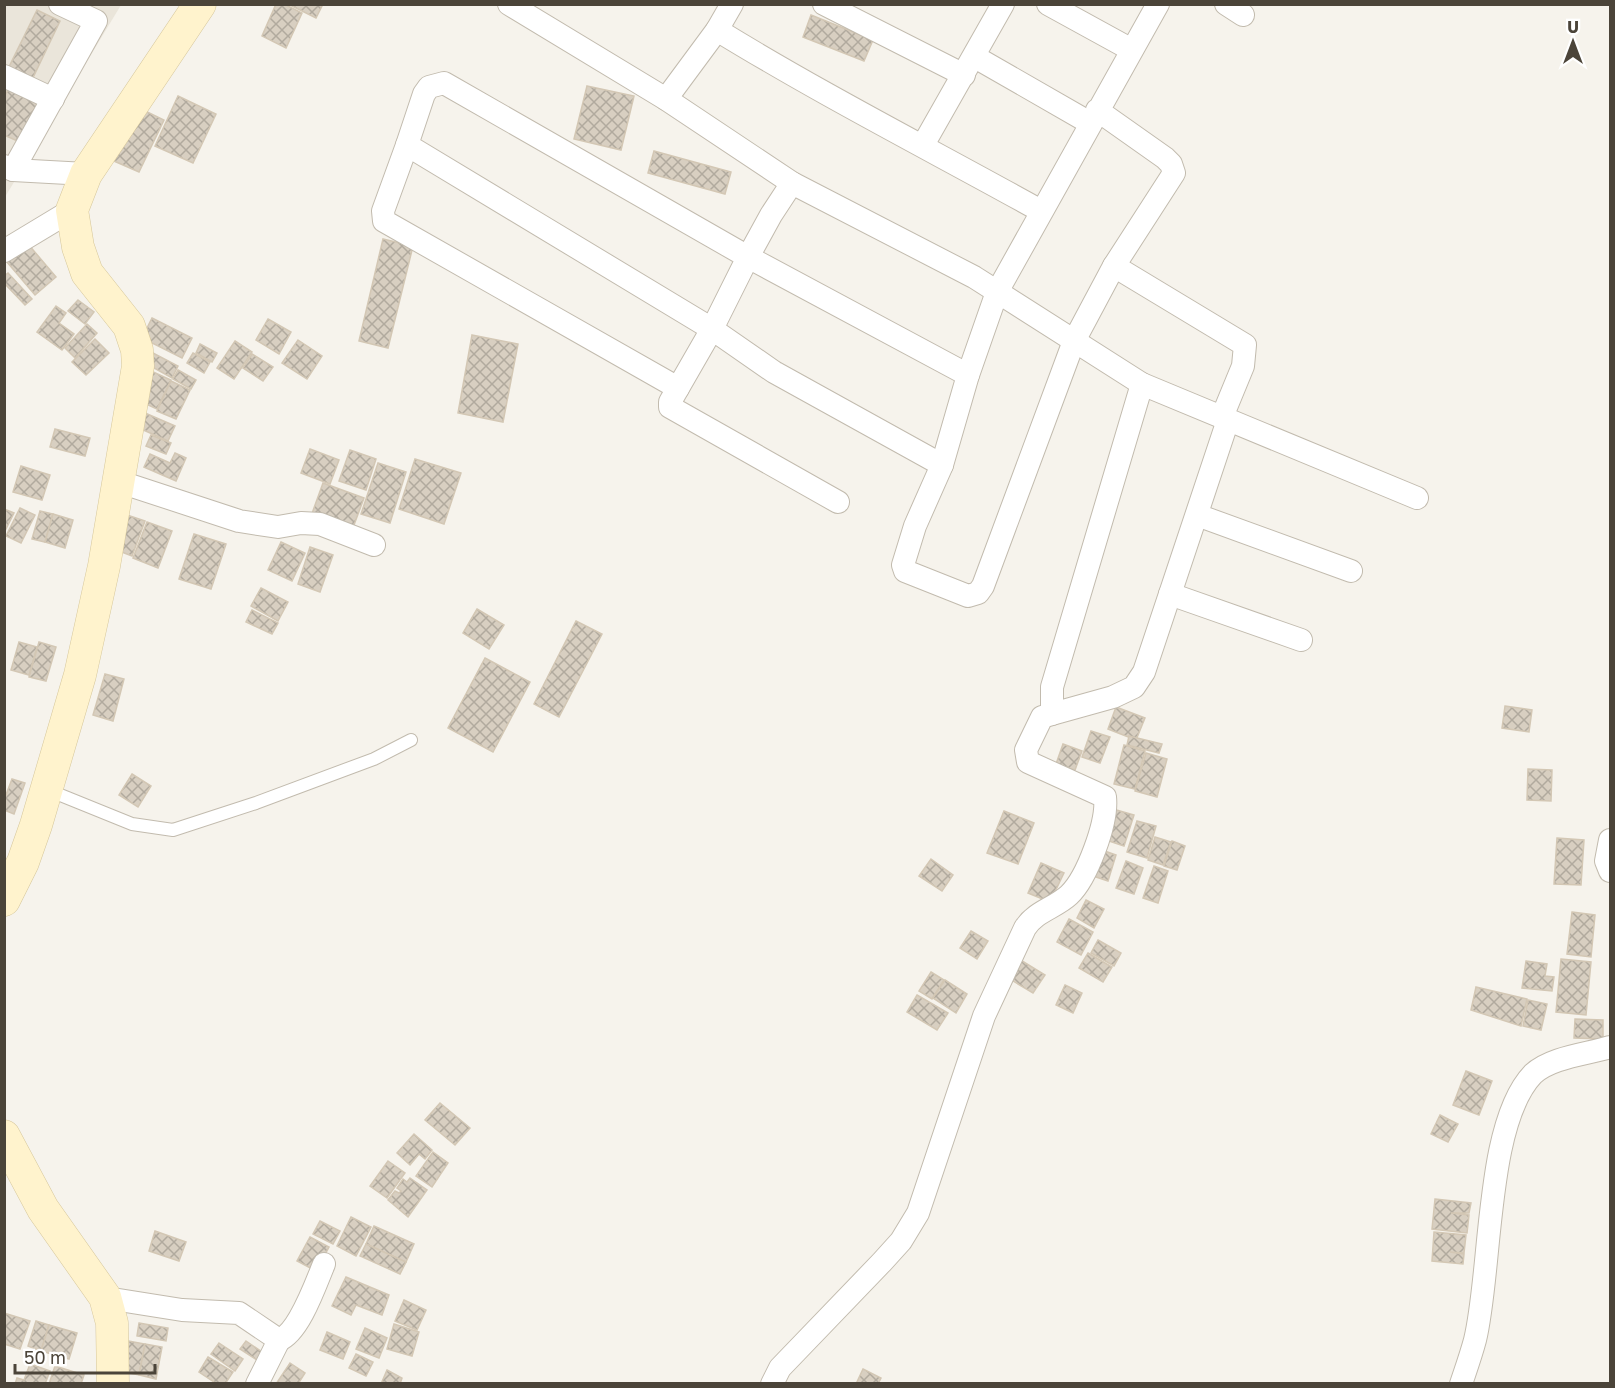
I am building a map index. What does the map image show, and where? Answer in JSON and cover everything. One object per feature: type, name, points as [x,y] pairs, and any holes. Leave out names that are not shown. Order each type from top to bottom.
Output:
[{"type":"street","points":[[60,4],[96,21],[53,99],[9,168],[86,174]]},
{"type":"street","points":[[4,900],[23,862],[47,790],[91,630],[136,383],[137,350],[129,326],[87,273],[78,247],[72,210],[86,174],[200,4]]},
{"type":"street","points":[[509,4],[666,99],[792,183],[997,292],[1142,384],[1417,498]]},
{"type":"street","points":[[666,99],[717,30],[732,4]]},
{"type":"street","points":[[824,4],[1093,117],[1172,164],[1174,173],[1114,266],[1074,340],[983,586],[978,593],[968,597],[905,571],[903,565],[915,526],[942,465],[968,375],[997,292],[1041,211],[1093,117],[1130,49],[1158,4]]},
{"type":"street","points":[[924,146],[1003,4]]},
{"type":"street","points":[[1048,4],[1130,49]]},
{"type":"street","points":[[717,30],[808,86],[924,146],[1041,211]]},
{"type":"street","points":[[4,75],[53,99]]},
{"type":"street","points":[[678,388],[384,221],[383,211],[424,94],[429,87],[444,83],[748,257],[968,375]]},
{"type":"street","points":[[407,145],[712,329],[774,372],[942,465]]},
{"type":"street","points":[[792,183],[771,215],[712,329],[670,402],[673,409],[838,502]]},
{"type":"street","points":[[4,251],[72,210]]},
{"type":"street","points":[[772,1383],[780,1368],[888,1255],[918,1213],[984,1016],[1025,928],[1031,919],[1070,894],[1098,840],[1105,797],[1028,762],[1026,750],[1042,717],[1113,697],[1134,687],[1144,672],[1243,366],[1245,345],[1114,266]]},
{"type":"street","points":[[1052,714],[1052,687],[1142,384]]},
{"type":"street","points":[[117,481],[239,521],[278,527],[301,523],[320,524],[374,545]]},
{"type":"street","points":[[1197,514],[1352,570]]},
{"type":"street","points":[[1170,594],[1301,640]]},
{"type":"street","points":[[1611,840],[1606,861],[1611,871]]},
{"type":"street","points":[[1461,1383],[1475,1339],[1499,1155],[1512,1112],[1534,1074],[1548,1065],[1611,1047]]},
{"type":"street","points":[[4,1136],[43,1209],[98,1285],[108,1305],[112,1323],[113,1383]]},
{"type":"street","points":[[257,1383],[279,1340],[288,1335],[299,1318],[324,1264]]},
{"type":"street","points":[[108,1305],[110,1301],[119,1300],[182,1310],[239,1313],[279,1340]]},
{"type":"lane","points":[[47,790],[132,824],[173,830],[256,803],[374,759],[411,740]]},
{"type":"shaded area","points":[[5,5],[121,5],[5,197]]},
{"type":"building","points":[[276,4],[284,4],[302,13],[286,48],[262,36]]},
{"type":"building","points":[[288,4],[323,4],[316,18]]},
{"type":"building","points":[[37,10],[60,21],[29,86],[5,75]]},
{"type":"building","points":[[811,15],[873,40],[864,61],[803,37]]},
{"type":"building","points":[[13,81],[44,101],[22,143],[4,135],[4,97]]},
{"type":"building","points":[[587,86],[634,96],[621,150],[574,139]]},
{"type":"building","points":[[178,96],[216,114],[193,163],[155,146]]},
{"type":"building","points":[[139,108],[164,120],[139,172],[114,161]]},
{"type":"building","points":[[654,151],[731,172],[725,194],[648,173]]},
{"type":"building","points":[[383,239],[413,246],[388,348],[359,341]]},
{"type":"building","points":[[28,244],[56,277],[35,295],[7,262]]},
{"type":"building","points":[[8,273],[32,299],[25,305],[4,283],[4,276]]},
{"type":"building","points":[[78,300],[94,312],[85,324],[68,311]]},
{"type":"building","points":[[56,306],[66,313],[59,323],[74,334],[62,350],[37,332]]},
{"type":"building","points":[[152,318],[192,338],[182,358],[142,338]]},
{"type":"building","points":[[268,319],[291,332],[279,354],[256,340]]},
{"type":"building","points":[[87,324],[97,333],[75,358],[65,348]]},
{"type":"building","points":[[472,335],[518,344],[503,422],[458,413]]},
{"type":"building","points":[[95,339],[109,353],[86,375],[72,362]]},
{"type":"building","points":[[298,340],[322,356],[307,379],[282,363]]},
{"type":"building","points":[[235,341],[252,352],[234,379],[217,368]]},
{"type":"building","points":[[200,344],[217,353],[212,362],[196,353]]},
{"type":"building","points":[[151,352],[178,366],[172,378],[145,363]]},
{"type":"building","points":[[193,353],[210,362],[204,373],[187,363]]},
{"type":"building","points":[[252,354],[273,367],[263,381],[243,368]]},
{"type":"building","points":[[178,370],[196,380],[191,389],[173,379]]},
{"type":"building","points":[[151,371],[171,380],[157,409],[137,400]]},
{"type":"building","points":[[171,381],[190,390],[176,419],[157,411]]},
{"type":"building","points":[[145,413],[175,426],[168,441],[139,428]]},
{"type":"building","points":[[55,429],[90,438],[85,456],[50,447]]},
{"type":"building","points":[[151,435],[171,443],[166,454],[146,446]]},
{"type":"building","points":[[310,449],[339,460],[330,484],[301,473]]},
{"type":"building","points":[[350,450],[376,459],[366,490],[339,481]]},
{"type":"building","points":[[175,453],[186,458],[176,481],[144,467],[150,454],[170,463]]},
{"type":"building","points":[[415,459],[461,473],[444,524],[399,509]]},
{"type":"building","points":[[378,463],[406,472],[390,523],[361,514]]},
{"type":"building","points":[[21,466],[50,475],[42,500],[13,492]]},
{"type":"building","points":[[323,483],[364,498],[351,533],[310,519]]},
{"type":"building","points":[[20,508],[35,515],[21,543],[6,536]]},
{"type":"building","points":[[4,509],[14,513],[4,533]]},
{"type":"building","points":[[40,511],[53,514],[45,542],[32,539]]},
{"type":"building","points":[[53,514],[73,520],[65,548],[45,542]]},
{"type":"building","points":[[127,515],[145,521],[132,556],[114,549]]},
{"type":"building","points":[[147,522],[172,531],[158,568],[133,558]]},
{"type":"building","points":[[194,534],[226,544],[211,589],[179,579]]},
{"type":"building","points":[[281,542],[305,553],[292,581],[268,570]]},
{"type":"building","points":[[310,547],[333,555],[320,592],[298,584]]},
{"type":"building","points":[[261,588],[288,602],[278,621],[251,606]]},
{"type":"building","points":[[477,609],[504,625],[489,649],[463,633]]},
{"type":"building","points":[[252,610],[278,623],[272,634],[246,622]]},
{"type":"building","points":[[576,621],[602,634],[559,717],[534,704]]},
{"type":"building","points":[[19,642],[37,647],[29,675],[11,670]]},
{"type":"building","points":[[39,642],[56,647],[46,681],[29,677]]},
{"type":"building","points":[[485,658],[530,682],[493,752],[448,728]]},
{"type":"building","points":[[105,674],[124,679],[113,721],[93,715]]},
{"type":"building","points":[[1505,706],[1532,710],[1529,732],[1502,728]]},
{"type":"building","points":[[1116,707],[1145,718],[1136,740],[1108,729]]},
{"type":"building","points":[[1091,731],[1110,737],[1100,763],[1082,757]]},
{"type":"building","points":[[1129,736],[1162,744],[1159,753],[1127,745]]},
{"type":"building","points":[[1063,744],[1082,751],[1075,770],[1056,764]]},
{"type":"building","points":[[1124,745],[1145,751],[1135,789],[1114,784]]},
{"type":"building","points":[[1146,753],[1167,759],[1157,797],[1135,791]]},
{"type":"building","points":[[1528,769],[1552,770],[1551,801],[1527,800]]},
{"type":"building","points":[[132,774],[151,786],[138,807],[119,795]]},
{"type":"building","points":[[12,779],[25,783],[14,814],[4,810],[4,800]]},
{"type":"building","points":[[1113,809],[1134,815],[1124,846],[1103,839]]},
{"type":"building","points":[[1004,811],[1034,823],[1018,864],[987,853]]},
{"type":"building","points":[[1137,821],[1156,826],[1147,858],[1127,852]]},
{"type":"building","points":[[1155,837],[1171,842],[1163,865],[1148,860]]},
{"type":"building","points":[[1557,838],[1584,840],[1581,885],[1554,884]]},
{"type":"building","points":[[1172,841],[1185,846],[1177,870],[1164,866]]},
{"type":"building","points":[[1099,849],[1116,855],[1108,881],[1090,875]]},
{"type":"building","points":[[931,859],[953,875],[942,891],[919,876]]},
{"type":"building","points":[[1126,861],[1143,868],[1134,894],[1116,888]]},
{"type":"building","points":[[1041,863],[1064,873],[1050,902],[1028,893]]},
{"type":"building","points":[[1154,866],[1168,871],[1158,903],[1143,898]]},
{"type":"building","points":[[1086,900],[1104,909],[1094,928],[1077,918]]},
{"type":"building","points":[[1572,912],[1595,915],[1591,957],[1567,954]]},
{"type":"building","points":[[1069,919],[1093,932],[1081,955],[1057,942]]},
{"type":"building","points":[[971,931],[988,941],[977,959],[960,948]]},
{"type":"building","points":[[1098,940],[1121,953],[1114,966],[1091,953]]},
{"type":"building","points":[[1088,953],[1112,967],[1103,982],[1079,968]]},
{"type":"building","points":[[1014,956],[1045,975],[1033,993],[1003,975]]},
{"type":"building","points":[[1561,959],[1591,962],[1586,1015],[1556,1012]]},
{"type":"building","points":[[1526,961],[1547,964],[1545,976],[1554,977],[1552,991],[1522,988]]},
{"type":"building","points":[[931,972],[944,980],[932,999],[919,991]]},
{"type":"building","points":[[945,980],[967,994],[956,1013],[933,998]]},
{"type":"building","points":[[1065,985],[1082,993],[1073,1013],[1056,1005]]},
{"type":"building","points":[[1476,987],[1527,999],[1521,1026],[1471,1010]]},
{"type":"building","points":[[917,995],[948,1013],[937,1030],[907,1012]]},
{"type":"building","points":[[1528,1000],[1547,1004],[1541,1030],[1523,1026]]},
{"type":"building","points":[[1575,1019],[1603,1020],[1603,1039],[1574,1038]]},
{"type":"building","points":[[1466,1071],[1492,1081],[1479,1115],[1453,1105]]},
{"type":"building","points":[[440,1103],[470,1128],[455,1145],[425,1120]]},
{"type":"building","points":[[1440,1115],[1458,1124],[1448,1142],[1431,1134]]},
{"type":"building","points":[[414,1134],[432,1150],[425,1159],[419,1154],[410,1165],[397,1153]]},
{"type":"building","points":[[433,1152],[448,1163],[432,1187],[416,1176]]},
{"type":"building","points":[[388,1161],[405,1173],[387,1198],[370,1186]]},
{"type":"building","points":[[410,1178],[427,1190],[408,1217],[388,1200],[395,1191],[399,1193],[401,1191],[397,1188],[403,1179],[407,1182]]},
{"type":"building","points":[[1435,1199],[1471,1203],[1469,1213],[1451,1213],[1469,1215],[1467,1233],[1432,1229]]},
{"type":"building","points":[[351,1217],[371,1227],[356,1256],[337,1246]]},
{"type":"building","points":[[320,1221],[340,1231],[333,1244],[313,1234]]},
{"type":"building","points":[[374,1226],[414,1244],[406,1262],[366,1244]]},
{"type":"building","points":[[155,1231],[186,1242],[179,1261],[149,1251]]},
{"type":"building","points":[[1434,1232],[1466,1235],[1464,1253],[1450,1252],[1464,1254],[1463,1264],[1432,1261]]},
{"type":"building","points":[[310,1237],[329,1247],[316,1271],[297,1261]]},
{"type":"building","points":[[366,1244],[406,1262],[400,1274],[360,1256]]},
{"type":"building","points":[[346,1277],[389,1295],[382,1315],[356,1305],[351,1315],[332,1306]]},
{"type":"building","points":[[404,1300],[426,1310],[417,1330],[395,1321]]},
{"type":"building","points":[[4,1313],[30,1321],[20,1349],[4,1344]]},
{"type":"building","points":[[36,1321],[49,1325],[41,1351],[28,1346]]},
{"type":"building","points":[[139,1323],[168,1328],[166,1341],[137,1336]]},
{"type":"building","points":[[394,1324],[419,1332],[412,1356],[387,1349]]},
{"type":"building","points":[[49,1325],[77,1333],[69,1359],[41,1351]]},
{"type":"building","points":[[365,1328],[387,1338],[379,1358],[356,1349]]},
{"type":"building","points":[[327,1332],[350,1342],[343,1359],[320,1350]]},
{"type":"building","points":[[123,1340],[145,1344],[139,1375],[117,1371]]},
{"type":"building","points":[[246,1341],[262,1352],[257,1360],[240,1349]]},
{"type":"building","points":[[219,1343],[243,1359],[235,1371],[211,1354]]},
{"type":"building","points":[[145,1344],[162,1347],[156,1379],[139,1375]]},
{"type":"building","points":[[356,1354],[373,1362],[366,1376],[349,1368]]},
{"type":"building","points":[[208,1357],[233,1372],[225,1384],[217,1384],[199,1372]]},
{"type":"building","points":[[290,1363],[305,1373],[298,1384],[276,1384]]},
{"type":"building","points":[[30,1364],[50,1371],[45,1384],[15,1384],[17,1378],[24,1380]]},
{"type":"building","points":[[55,1366],[84,1375],[81,1384],[49,1384]]},
{"type":"building","points":[[863,1369],[881,1378],[878,1384],[856,1384]]},
{"type":"building","points":[[387,1370],[402,1378],[400,1384],[381,1384]]}]
